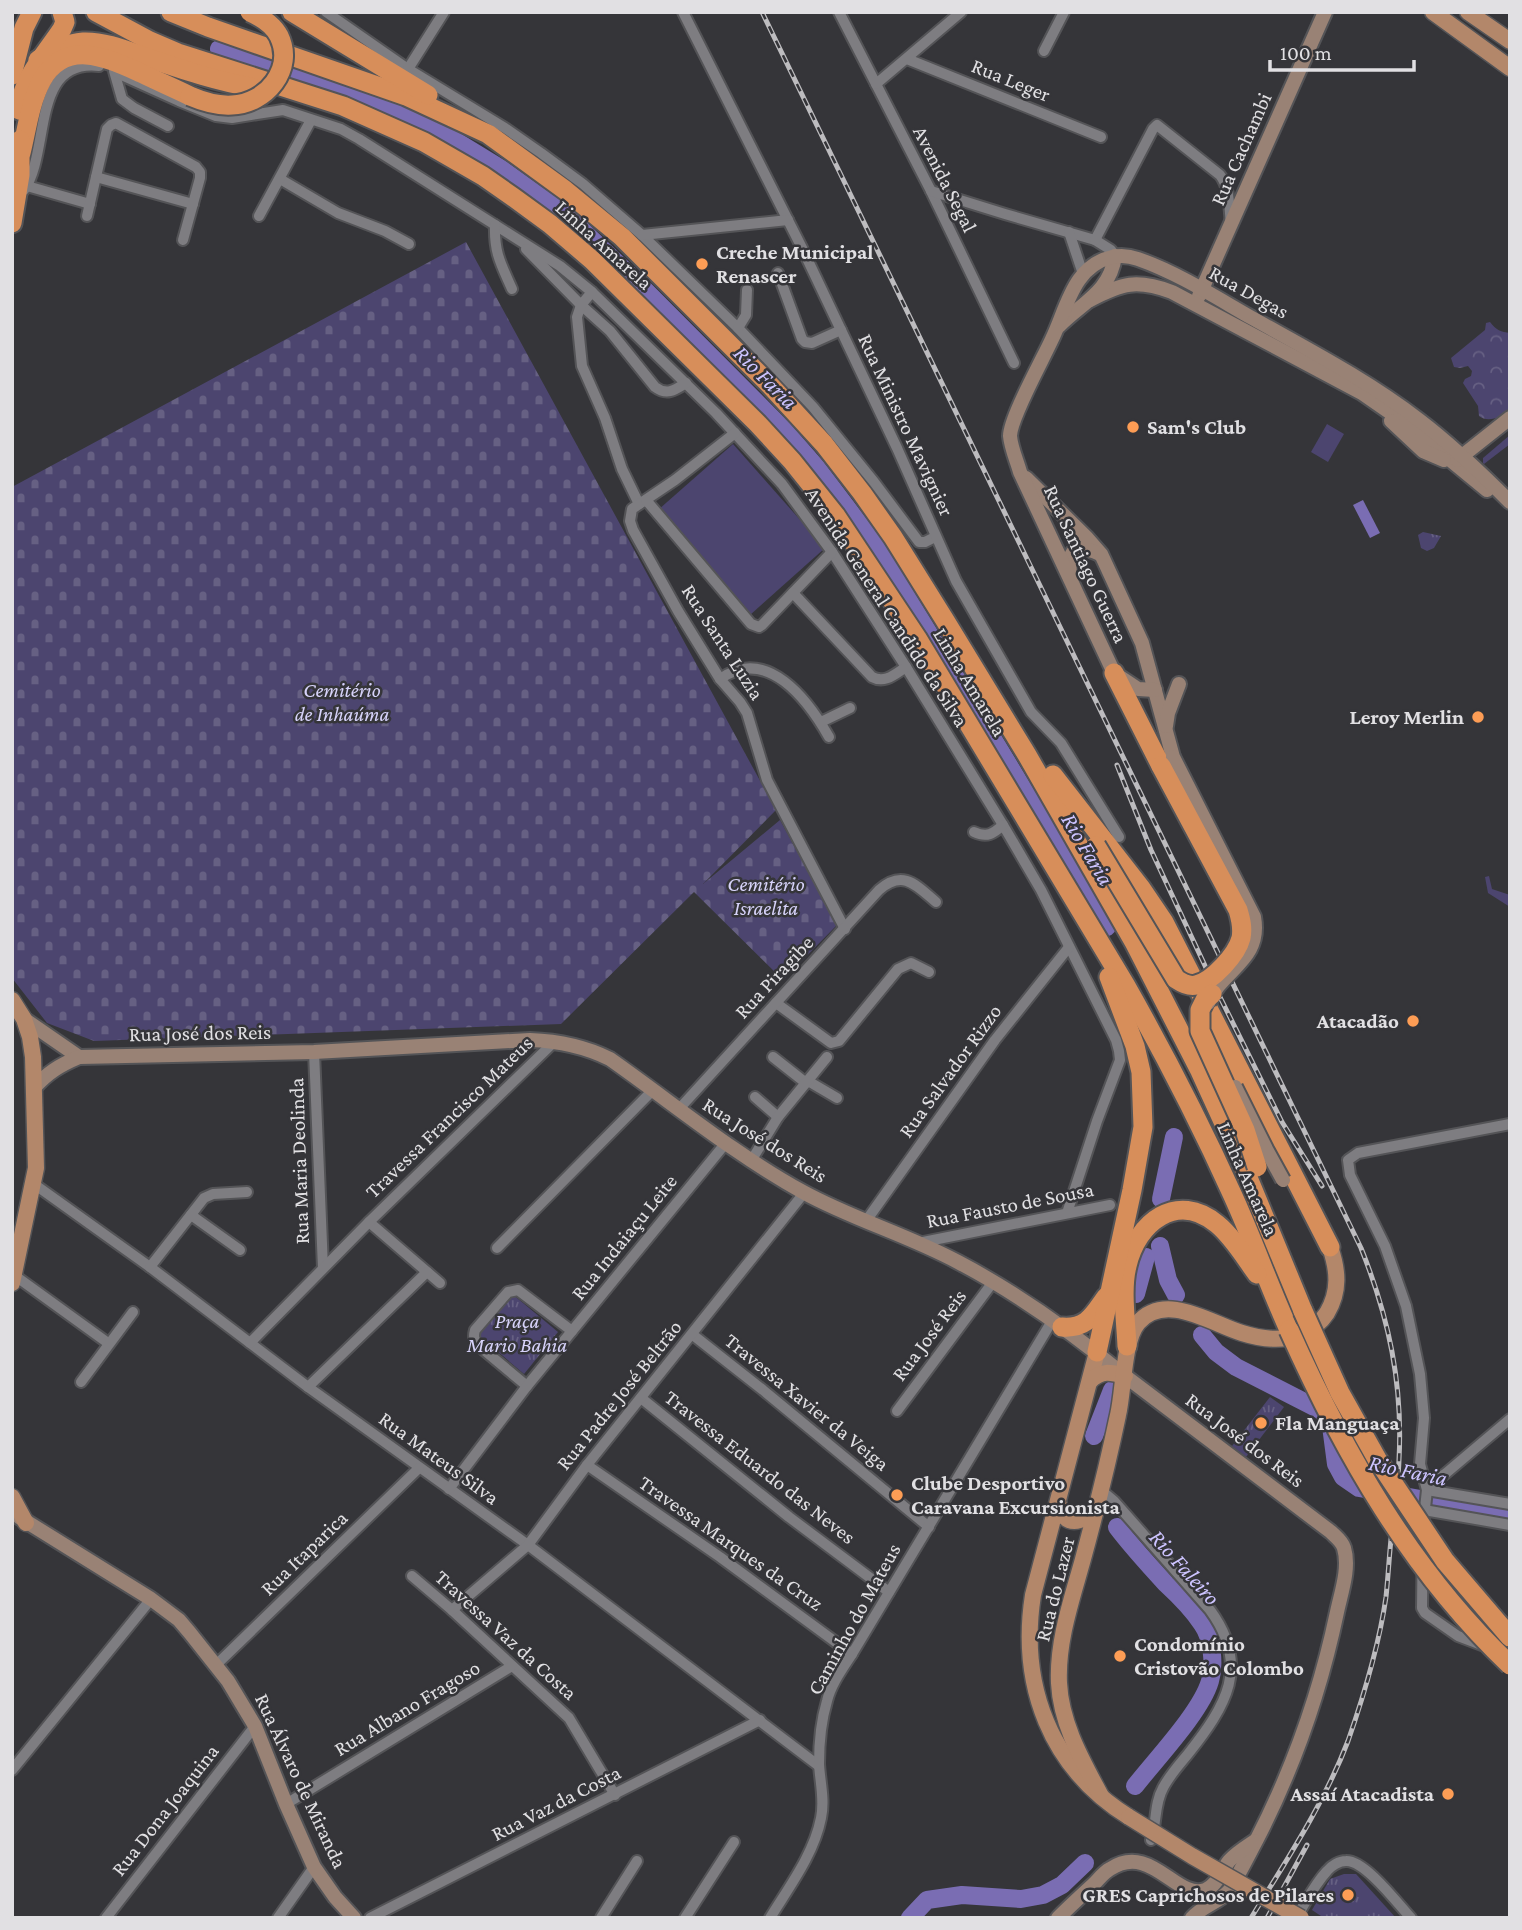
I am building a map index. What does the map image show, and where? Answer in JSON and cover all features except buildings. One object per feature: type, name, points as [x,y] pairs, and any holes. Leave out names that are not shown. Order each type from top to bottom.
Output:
[{"type":"highway","points":[[12,35],[15,12]]},
{"type":"highway","points":[[12,75],[24,28],[33,12]]},
{"type":"highway","points":[[12,223],[22,194],[19,115],[21,98],[30,73],[62,29],[65,22],[62,12]]},
{"type":"highway","name":"Linha Amarela","points":[[96,12],[178,53],[343,106],[424,142],[482,176],[550,224],[592,260],[758,424],[815,489],[856,544],[917,638],[1158,1044],[1234,1198],[1319,1396],[1362,1475],[1420,1563],[1455,1607],[1510,1665]]},
{"type":"highway","name":"Linha Amarela","points":[[170,12],[386,88],[488,134],[565,190],[622,237],[767,382],[824,444],[893,537],[946,622],[1041,779],[1134,942],[1200,1071],[1340,1393],[1377,1459],[1445,1561],[1510,1637]]},
{"type":"highway","points":[[21,152],[30,113],[42,80],[51,68],[75,55],[104,57],[205,102],[234,106],[257,99],[274,85],[282,60],[282,48],[279,37],[267,22],[250,12]]},
{"type":"highway","points":[[292,12],[488,134]]},
{"type":"highway","points":[[38,60],[69,44],[103,44],[225,82],[297,91]]},
{"type":"highway","points":[[946,622],[980,663],[1053,775],[1175,979],[1197,985],[1214,975],[1236,951],[1242,921],[1167,762],[1114,673]]},
{"type":"highway","points":[[1053,775],[1141,888],[1164,922],[1330,1247]]},
{"type":"highway","points":[[1087,921],[1135,1046],[1143,1098],[1143,1127],[1132,1190],[1097,1352]]},
{"type":"highway","points":[[1212,994],[1200,1010],[1200,1031],[1245,1130],[1281,1259]]},
{"type":"highway","points":[[1127,1346],[1125,1285],[1130,1253],[1142,1232],[1168,1213],[1191,1211],[1204,1215],[1219,1225],[1274,1296]]},
{"type":"highway","points":[[1057,1324],[1074,1327],[1086,1322],[1111,1290]]},
{"type":"main road","points":[[1433,12],[1510,68]]},
{"type":"main road","points":[[1468,12],[1510,41]]},
{"type":"main road","points":[[12,1000],[24,1019],[33,1057],[36,1168],[34,1184],[18,1232],[13,1279]]},
{"type":"main road","points":[[1127,1346],[1139,1322],[1161,1311],[1185,1311],[1242,1333],[1261,1337],[1286,1339],[1311,1329],[1324,1318],[1335,1293],[1337,1274],[1330,1247]]},
{"type":"main road","name":"Rua do Lazer","points":[[1101,1796],[1070,1733],[1062,1704],[1060,1657],[1066,1620],[1097,1507],[1119,1412],[1127,1346]]},
{"type":"main road","name":"Rua do Lazer","points":[[1097,1352],[1031,1610],[1029,1640],[1033,1677],[1043,1713],[1060,1748],[1082,1780],[1101,1796],[1129,1817],[1298,1918]]},
{"type":"main road","points":[[1090,1381],[1101,1372],[1108,1371],[1125,1376]]},
{"type":"main road","points":[[12,1497],[19,1522]]},
{"type":"main road","points":[[1058,1502],[1065,1518],[1074,1521],[1088,1517],[1097,1507]]},
{"type":"street","points":[[326,12],[408,69],[505,128],[583,184],[642,235],[738,328],[813,407],[874,482],[914,537],[919,542],[935,537]]},
{"type":"street","points":[[408,69],[444,12]]},
{"type":"street","name":"Rua Ministro Mavignier","points":[[683,12],[788,220],[898,448],[956,580],[1031,712],[1061,743],[1119,836]]},
{"type":"street","name":"Avenida Segal","points":[[839,12],[931,191],[1014,363]]},
{"type":"street","points":[[876,84],[961,12]]},
{"type":"street","points":[[1044,51],[1064,12]]},
{"type":"street","name":"Rua Cachambi","points":[[1197,304],[1201,289],[1325,12]]},
{"type":"street","name":"Rua Leger","points":[[907,59],[1101,137]]},
{"type":"street","name":"Avenida General Candido da Silva","points":[[22,194],[37,154],[49,100],[57,79],[71,69],[88,64],[101,66],[216,116],[232,118],[283,110],[359,139],[559,266],[592,292],[686,383],[782,484],[832,552],[906,667],[1041,890],[1116,1040],[1120,1060],[1067,1213]]},
{"type":"street","points":[[114,71],[122,99],[168,126]]},
{"type":"street","points":[[259,216],[311,120]]},
{"type":"street","points":[[88,216],[107,129],[116,123],[196,167],[200,172],[183,240]]},
{"type":"street","points":[[1095,240],[1157,125],[1225,181],[1231,224]]},
{"type":"street","points":[[96,177],[193,204]]},
{"type":"street","points":[[280,179],[338,213],[385,231],[409,244]]},
{"type":"street","name":"Rua Degas","points":[[931,191],[1095,240],[1111,250],[1115,256],[1140,260],[1201,289],[1365,382],[1421,421],[1457,459],[1510,504]]},
{"type":"street","points":[[22,194],[90,204]]},
{"type":"street","points":[[642,235],[788,220]]},
{"type":"street","points":[[495,225],[496,252],[512,289]]},
{"type":"street","points":[[1069,232],[1083,274],[1096,264],[1115,256]]},
{"type":"street","points":[[515,237],[610,331],[655,387],[668,392],[686,383]]},
{"type":"street","points":[[1090,300],[1110,276],[1115,256]]},
{"type":"street","points":[[778,273],[804,342],[812,343],[841,330]]},
{"type":"street","name":"Rua Santiago Guerra","points":[[1083,274],[1069,295],[1058,327],[1011,429],[1012,447],[1020,472],[1114,673]]},
{"type":"street","name":"Rua Degas","points":[[1090,300],[1118,286],[1144,284],[1172,292],[1362,393],[1423,451],[1437,458],[1457,459]]},
{"type":"street","points":[[738,328],[746,315],[747,290]]},
{"type":"street","points":[[592,292],[581,305],[577,317],[582,366],[605,418],[622,469],[642,502],[751,624],[762,625],[832,552]]},
{"type":"street","name":"Rua Santiago Guerra","points":[[1058,327],[1090,300]]},
{"type":"street","points":[[1457,459],[1510,418]]},
{"type":"street","points":[[642,502],[735,433]]},
{"type":"street","name":"Rua Santiago Guerra","points":[[1020,472],[1101,554],[1142,643],[1165,731],[1167,762],[1254,917],[1255,938],[1248,955],[1212,994]]},
{"type":"street","name":"Rua Santa Luzia","points":[[642,502],[632,509],[630,514],[633,530],[720,679],[747,713],[767,780],[845,929]]},
{"type":"street","points":[[1070,579],[1068,561],[1075,550],[1087,548],[1101,554]]},
{"type":"street","points":[[793,593],[872,677],[879,681],[884,680],[906,667]]},
{"type":"street","points":[[720,679],[736,670],[759,669],[771,673],[797,691],[829,737]]},
{"type":"street","points":[[1114,673],[1138,689],[1155,691]]},
{"type":"street","points":[[1165,731],[1168,713],[1179,684]]},
{"type":"street","points":[[821,722],[850,708]]},
{"type":"street","points":[[974,832],[989,835],[1003,825]]},
{"type":"street","name":"Rua Piragibe","points":[[679,1109],[888,882],[904,880],[916,885],[936,902]]},
{"type":"street","name":"Rua Salvador Rizzo","points":[[866,1221],[995,1040],[1069,947]]},
{"type":"street","points":[[776,1003],[831,1043],[835,1043],[898,969],[911,963],[929,972]]},
{"type":"street","points":[[1212,994],[1207,1017],[1212,1038],[1283,1180],[1330,1247]]},
{"type":"street","points":[[24,1019],[79,1057]]},
{"type":"street","name":"Rua José dos Reis","points":[[34,1088],[50,1071],[79,1057],[314,1052],[502,1041],[555,1041],[593,1051],[610,1059],[751,1161],[804,1193],[957,1261],[993,1282],[1097,1352],[1331,1532],[1344,1546],[1346,1566],[1343,1586],[1316,1695],[1294,1759],[1256,1840]]},
{"type":"street","name":"Travessa Francisco Mateus","points":[[250,1343],[369,1222],[555,1041]]},
{"type":"street","name":"Rua Maria Deolinda","points":[[314,1052],[323,1268]]},
{"type":"street","points":[[773,1057],[807,1082],[837,1098]]},
{"type":"street","points":[[751,1161],[778,1117],[827,1057]]},
{"type":"street","points":[[497,1248],[653,1090]]},
{"type":"street","points":[[755,1097],[778,1117]]},
{"type":"street","points":[[1510,1124],[1358,1153],[1348,1160],[1350,1175],[1385,1246],[1406,1306],[1420,1374],[1423,1418],[1420,1464],[1426,1497],[1422,1547],[1423,1611],[1458,1636],[1510,1655]]},
{"type":"street","name":"Rua Indaiaçu Leite","points":[[449,1489],[527,1386],[726,1143]]},
{"type":"street","name":"Rua Mateus Silva","points":[[34,1184],[150,1267],[308,1387],[528,1545],[819,1766]]},
{"type":"street","points":[[150,1267],[208,1196],[247,1192]]},
{"type":"street","name":"Rua Padre José Beltrão","points":[[452,1610],[528,1545],[587,1465],[804,1193]]},
{"type":"street","name":"Rua Fausto de Sousa","points":[[918,1243],[1110,1205]]},
{"type":"street","points":[[191,1215],[240,1250]]},
{"type":"street","name":"Travessa Francisco Mateus","points":[[369,1222],[440,1283]]},
{"type":"street","points":[[308,1387],[427,1272]]},
{"type":"street","points":[[13,1279],[108,1343]]},
{"type":"street","name":"Rua José Reis","points":[[897,1411],[993,1282]]},
{"type":"street","points":[[527,1386],[479,1346],[473,1335],[475,1329],[512,1290],[522,1293],[572,1331]]},
{"type":"street","points":[[81,1382],[133,1312]]},
{"type":"street","name":"Caminho do Mateus","points":[[770,1918],[818,1832],[822,1814],[819,1766],[821,1728],[827,1698],[889,1592],[1057,1324]]},
{"type":"street","name":"Travessa Xavier da Veiga","points":[[693,1335],[929,1527]]},
{"type":"street","name":"Travessa Eduardo das Neves","points":[[641,1398],[789,1517],[889,1592]]},
{"type":"street","points":[[1426,1497],[1445,1474],[1510,1419]]},
{"type":"street","name":"Travessa Marques da Cruz","points":[[587,1465],[852,1654]]},
{"type":"street","name":"Rua Itaparica","points":[[216,1665],[419,1468]]},
{"type":"street","points":[[1101,1490],[1114,1501],[1210,1610],[1230,1648],[1231,1669],[1223,1705],[1164,1785],[1158,1801],[1151,1840]]},
{"type":"street","points":[[1426,1497],[1510,1504]]},
{"type":"street","points":[[1426,1497],[1510,1525]]},
{"type":"street","name":"Rua Álvaro de Miranda","points":[[12,1512],[19,1522],[151,1599],[179,1620],[228,1681],[255,1726],[314,1867],[354,1918]]},
{"type":"street","name":"Travessa Vaz da Costa","points":[[412,1576],[569,1718],[615,1795]]},
{"type":"street","points":[[12,1770],[151,1599]]},
{"type":"street","name":"Rua Albano Fragoso","points":[[286,1804],[512,1666]]},
{"type":"street","name":"Rua Vaz da Costa","points":[[370,1918],[760,1720]]},
{"type":"street","name":"Rua Dona Joaquina","points":[[106,1918],[255,1726]]},
{"type":"street","points":[[1058,1918],[1109,1869],[1120,1864],[1142,1863],[1152,1866],[1190,1890],[1202,1891],[1211,1887],[1230,1860],[1256,1840]]},
{"type":"street","points":[[1194,1915],[1226,1895],[1256,1840]]},
{"type":"street","points":[[685,1918],[734,1842]]},
{"type":"street","points":[[601,1918],[637,1861]]},
{"type":"street","points":[[1298,1918],[1326,1872],[1343,1861],[1354,1862],[1366,1869],[1412,1918]]},
{"type":"street","points":[[278,1918],[314,1867]]},
{"type":"street","points":[[1190,1890],[1196,1901],[1194,1915]]},
{"type":"green space","name":"Cemitério de Inhaúma","points":[[466,242],[776,810],[703,884],[780,820],[837,925],[783,980],[694,892],[561,1024],[94,1041],[47,1023],[12,978],[12,487]]},
{"type":"green space","points":[[1490,322],[1499,330],[1510,333],[1510,411],[1499,417],[1486,419],[1479,416],[1478,406],[1463,383],[1471,376],[1472,371],[1468,366],[1454,367],[1451,358],[1485,330],[1486,323]]},
{"type":"green space","points":[[1327,424],[1344,434],[1328,462],[1311,452]]},
{"type":"green space","points":[[1510,435],[1510,444],[1484,464],[1483,458]]},
{"type":"green space","points":[[733,444],[825,548],[750,615],[658,510]]},
{"type":"green space","points":[[1423,532],[1441,536],[1434,548],[1427,551],[1421,548],[1418,535]]},
{"type":"green space","points":[[1489,876],[1492,889],[1510,895],[1510,907],[1488,893],[1485,877]]},
{"type":"green space","name":"Praça Mario Bahia","points":[[511,1293],[558,1332],[524,1374],[477,1334]]},
{"type":"green space","name":"Fla Manguaça","points":[[1270,1397],[1284,1407],[1246,1457],[1232,1446]]},
{"type":"green space","name":"GRES Caprichosos de Pilares","points":[[1344,1874],[1356,1874],[1396,1918],[1324,1918],[1312,1910],[1330,1879]]},
{"type":"shaded area","points":[[1363,500],[1380,533],[1370,538],[1353,505]]},
{"type":"waterway","name":"Rio Faria","points":[[219,49],[404,115],[454,140],[503,170],[566,215],[634,279],[783,429],[817,468],[876,546],[1107,927]]},
{"type":"waterway","name":"Rio Faria","points":[[1161,1199],[1174,1137]]},
{"type":"waterway","name":"Rio Faria","points":[[1160,1246],[1168,1280],[1176,1295]]},
{"type":"waterway","name":"Rio Faleiro","points":[[1136,1294],[1146,1257]]},
{"type":"waterway","name":"Rio Faria","points":[[1202,1335],[1216,1352],[1236,1367],[1322,1411],[1331,1426],[1336,1464],[1343,1477],[1359,1488],[1510,1515]]},
{"type":"waterway","name":"Rio Faleiro","points":[[1094,1436],[1112,1390]]},
{"type":"waterway","name":"Rio Faleiro","points":[[1117,1527],[1198,1618],[1208,1636],[1212,1659],[1210,1681],[1197,1707],[1135,1786]]},
{"type":"waterway","name":"Rio Faleiro","points":[[910,1918],[927,1900],[962,1895],[1021,1899],[1043,1895],[1062,1885],[1085,1863]]},
{"type":"railway","points":[[762,12],[1361,1248],[1386,1326],[1396,1378],[1400,1432],[1386,1597],[1379,1634],[1360,1706],[1328,1787],[1304,1832],[1251,1918]]},
{"type":"railway","points":[[1117,765],[1151,850],[1214,985],[1282,1122],[1322,1186]]},
{"type":"railway","points":[[1267,1918],[1307,1845]]},
{"type":"place","name":"Creche Municipal Renascer","points":[[702,264]]},
{"type":"place","name":"Sam's Club","points":[[1133,427]]},
{"type":"place","name":"Leroy Merlin","points":[[1478,717]]},
{"type":"place","name":"Atacadão","points":[[1413,1021]]},
{"type":"place","name":"Fla Manguaça","points":[[1261,1423]]},
{"type":"place","name":"Clube Desportivo Caravana Excursionista","points":[[897,1495]]},
{"type":"place","name":"Condomínio Cristovão Colombo","points":[[1120,1656]]},
{"type":"place","name":"Assaí Atacadista","points":[[1448,1794]]},
{"type":"place","name":"GRES Caprichosos de Pilares","points":[[1348,1895]]},
{"type":"park label","name":"Cemitério Israelita","points":[[766,896]]}]
